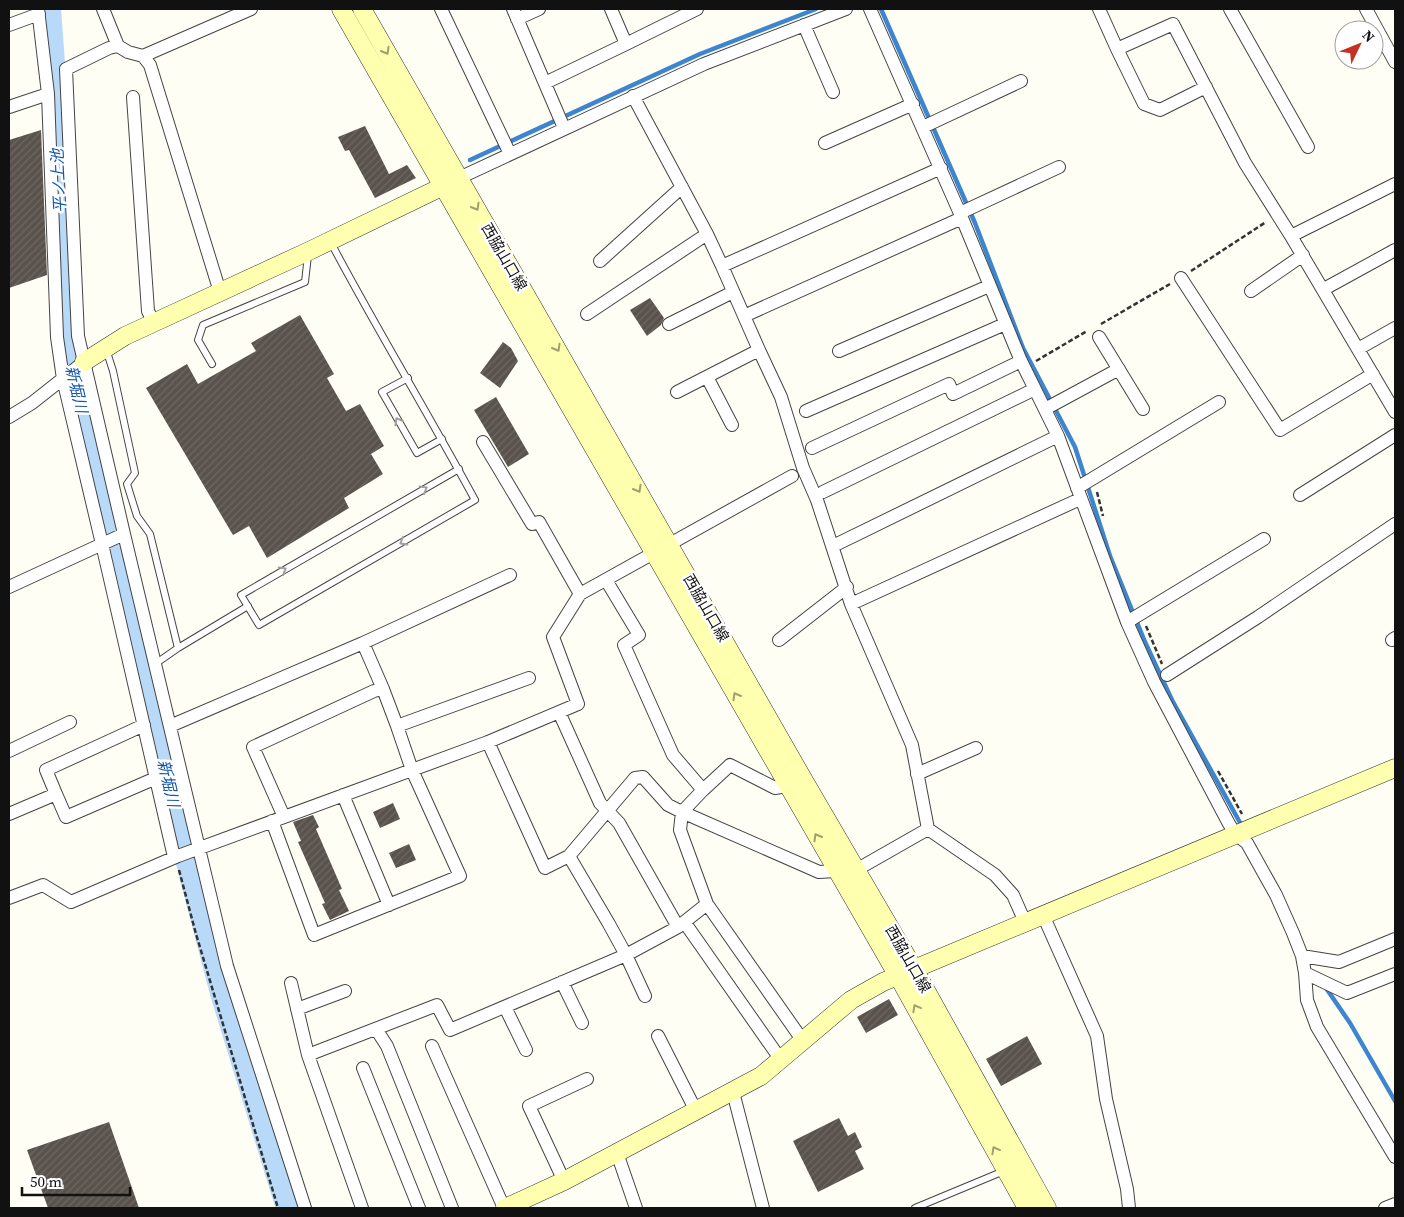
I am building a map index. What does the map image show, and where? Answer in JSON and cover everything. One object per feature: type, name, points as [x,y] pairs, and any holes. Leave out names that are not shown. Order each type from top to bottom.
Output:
[{"type":"street","points":[[103,9],[118,46],[128,52],[142,56],[150,65],[220,292]]},
{"type":"street","points":[[142,56],[251,9]]},
{"type":"street","name":"西脇山口線","points":[[342,9],[451,182],[670,544],[795,783],[836,870],[898,976],[1027,1208]]},
{"type":"street","name":"西脇山口線","points":[[362,9],[451,182],[654,553],[795,783],[856,870],[914,969],[1047,1208]]},
{"type":"street","points":[[441,9],[509,151]]},
{"type":"street","points":[[539,9],[515,14],[563,126]]},
{"type":"street","points":[[610,9],[626,44]]},
{"type":"street","points":[[544,83],[697,9]]},
{"type":"street","points":[[9,417],[32,403],[84,362],[125,336],[309,251],[563,126],[704,64],[846,9]]},
{"type":"street","points":[[870,9],[913,104],[931,123],[941,168],[966,212],[989,286],[1005,324],[1045,410],[1085,486],[1135,618],[1154,682],[1243,831],[1247,843],[1276,895],[1302,956],[1307,1000],[1317,1027],[1395,1157]]},
{"type":"street","points":[[1098,9],[1144,104],[1160,110],[1206,86]]},
{"type":"street","points":[[1230,9],[1308,148]]},
{"type":"street","points":[[1366,9],[1395,62]]},
{"type":"street","points":[[9,24],[38,11],[48,94],[57,337],[63,379],[176,857]]},
{"type":"street","points":[[1117,48],[1173,24],[1245,163],[1324,289],[1395,412]]},
{"type":"street","points":[[804,25],[833,92]]},
{"type":"street","points":[[118,46],[109,48],[66,69],[78,336],[170,726],[196,849],[227,966],[305,1208]]},
{"type":"street","points":[[931,123],[1021,81]]},
{"type":"street","points":[[9,107],[48,94]]},
{"type":"street","points":[[633,96],[707,234],[781,397],[803,468],[834,546],[852,604],[912,745],[928,829],[996,875],[1013,895],[1025,922]]},
{"type":"street","points":[[133,97],[148,311],[154,323]]},
{"type":"street","points":[[825,143],[913,104]]},
{"type":"street","points":[[744,316],[966,212],[1059,166]]},
{"type":"street","points":[[722,266],[941,168]]},
{"type":"street","points":[[1291,236],[1395,184]]},
{"type":"street","points":[[600,261],[682,187]]},
{"type":"street","points":[[587,314],[707,234]]},
{"type":"street","points":[[1324,289],[1395,250]]},
{"type":"street","points":[[1251,291],[1303,255]]},
{"type":"street","points":[[1181,278],[1280,430],[1373,374]]},
{"type":"street","points":[[839,351],[989,286]]},
{"type":"street","points":[[669,324],[733,292]]},
{"type":"street","points":[[806,411],[1005,324]]},
{"type":"street","points":[[1358,349],[1395,328]]},
{"type":"street","points":[[1095,331],[1143,409]]},
{"type":"street","points":[[677,392],[759,350]]},
{"type":"street","points":[[812,448],[949,384],[954,394],[1021,361]]},
{"type":"street","points":[[1045,410],[1118,370]]},
{"type":"street","points":[[707,377],[732,425]]},
{"type":"street","points":[[822,492],[1035,389]]},
{"type":"street","points":[[852,604],[1085,486],[1219,402]]},
{"type":"street","points":[[1300,495],[1395,435]]},
{"type":"street","points":[[834,546],[1058,436]]},
{"type":"street","points":[[483,442],[532,524],[539,522],[580,594]]},
{"type":"street","points":[[9,898],[43,886],[71,902],[196,849],[488,742],[578,704],[553,637],[580,594],[792,476]]},
{"type":"street","points":[[1167,675],[1258,617],[1395,524]]},
{"type":"street","points":[[9,586],[124,534]]},
{"type":"street","points":[[1135,618],[1264,539]]},
{"type":"street","points":[[170,726],[363,643],[510,575]]},
{"type":"street","points":[[606,580],[639,635],[624,645],[673,755],[703,790]]},
{"type":"street","points":[[779,640],[847,587]]},
{"type":"street","points":[[363,643],[383,689],[412,770],[460,876],[314,935],[254,747],[374,691],[383,689]]},
{"type":"street","points":[[397,726],[529,678]]},
{"type":"street","points":[[559,712],[600,803],[619,823],[681,925],[782,1060]]},
{"type":"street","points":[[9,751],[70,722]]},
{"type":"street","points":[[144,725],[46,770],[66,817],[156,778]]},
{"type":"street","points":[[488,742],[545,868],[569,856],[635,778],[643,777],[668,805],[682,812],[819,872],[836,870]]},
{"type":"street","points":[[917,774],[976,748]]},
{"type":"street","points":[[795,783],[775,788],[730,765],[682,812],[680,830],[707,904],[803,1040]]},
{"type":"street","points":[[432,1046],[505,1208],[564,1181],[761,1076],[851,1000],[898,976],[1395,768]]},
{"type":"street","points":[[9,814],[56,794]]},
{"type":"street","points":[[344,795],[389,905]]},
{"type":"street","points":[[856,870],[928,829]]},
{"type":"street","points":[[569,856],[626,954],[645,996]]},
{"type":"street","points":[[308,1056],[437,1004],[450,1030],[626,954],[681,925],[707,904]]},
{"type":"street","points":[[1042,915],[1097,1036],[1106,1099],[1127,1190],[1129,1208]]},
{"type":"street","points":[[1302,956],[1339,962],[1395,939]]},
{"type":"street","points":[[1305,973],[1347,993],[1395,974]]},
{"type":"street","points":[[291,982],[308,1056],[362,1208]]},
{"type":"street","points":[[562,982],[582,1023]]},
{"type":"street","points":[[297,1009],[346,991]]},
{"type":"street","points":[[504,1007],[526,1050]]},
{"type":"street","points":[[376,1029],[387,1046],[452,1208]]},
{"type":"street","points":[[658,1036],[696,1111]]},
{"type":"street","points":[[363,1068],[419,1208]]},
{"type":"street","points":[[564,1181],[529,1106],[586,1079]]},
{"type":"street","points":[[733,1092],[763,1208]]},
{"type":"street","points":[[617,1153],[636,1208]]},
{"type":"street","points":[[1384,1208],[1395,1204]]},
{"type":"lane","points":[[330,240],[459,469],[475,500],[259,625],[241,595],[459,469]]},
{"type":"lane","points":[[212,364],[198,340],[203,325],[305,282],[309,251]]},
{"type":"lane","points":[[106,348],[136,473],[127,484],[137,516],[150,534],[178,648]]},
{"type":"lane","points":[[408,378],[382,392],[416,453],[442,439]]},
{"type":"lane","points":[[155,664],[248,606]]},
{"type":"lane","points":[[916,1208],[1006,1170]]},
{"type":"path","points":[[1039,359],[1095,331],[1181,278],[1278,214]]},
{"type":"path","points":[[1085,486],[1105,520]]},
{"type":"path","points":[[1135,618],[1167,675]]},
{"type":"path","points":[[1216,768],[1243,831]]},
{"type":"path","points":[[176,857],[196,934],[278,1208]]},
{"type":"building","points":[[365,126],[389,174],[407,165],[416,178],[375,198],[349,150],[345,151],[338,137]]},
{"type":"building","points":[[41,130],[47,275],[9,288],[9,140]]},
{"type":"building","points":[[650,298],[664,318],[661,325],[647,336],[630,310]]},
{"type":"building","points":[[300,315],[334,374],[327,378],[346,411],[360,404],[384,446],[371,454],[383,474],[344,498],[349,508],[267,558],[249,526],[233,535],[146,388],[187,364],[198,384],[256,351],[251,343]]},
{"type":"building","points":[[503,342],[511,348],[518,361],[500,388],[480,373]]},
{"type":"building","points":[[496,397],[529,454],[508,467],[474,410]]},
{"type":"building","points":[[393,803],[400,819],[380,828],[373,812]]},
{"type":"building","points":[[313,815],[319,827],[316,829],[342,889],[339,890],[349,911],[330,920],[322,904],[325,903],[298,842],[301,841],[293,822]]},
{"type":"building","points":[[409,844],[416,860],[396,868],[389,853]]},
{"type":"building","points":[[889,999],[898,1015],[866,1033],[857,1017]]},
{"type":"building","points":[[1027,1036],[1042,1064],[1001,1086],[986,1059]]},
{"type":"building","points":[[839,1118],[848,1136],[855,1132],[862,1147],[855,1151],[864,1169],[818,1192],[793,1141]]},
{"type":"building","points":[[109,1122],[139,1208],[48,1208],[27,1150]]},
{"type":"waterway","name":"新堀川","points":[[48,9],[57,131],[68,353],[176,813],[223,993],[289,1208]]},
{"type":"waterway","points":[[470,160],[700,54],[816,9]]},
{"type":"waterway","points":[[881,9],[975,223],[1023,348],[1075,447],[1110,556],[1145,642],[1172,700],[1243,828]]},
{"type":"waterway","points":[[68,353],[76,347]]},
{"type":"waterway","points":[[1326,988],[1350,1023],[1395,1101]]},
{"type":"water label","name":"平ノ上池","points":[[58,181]]}]
